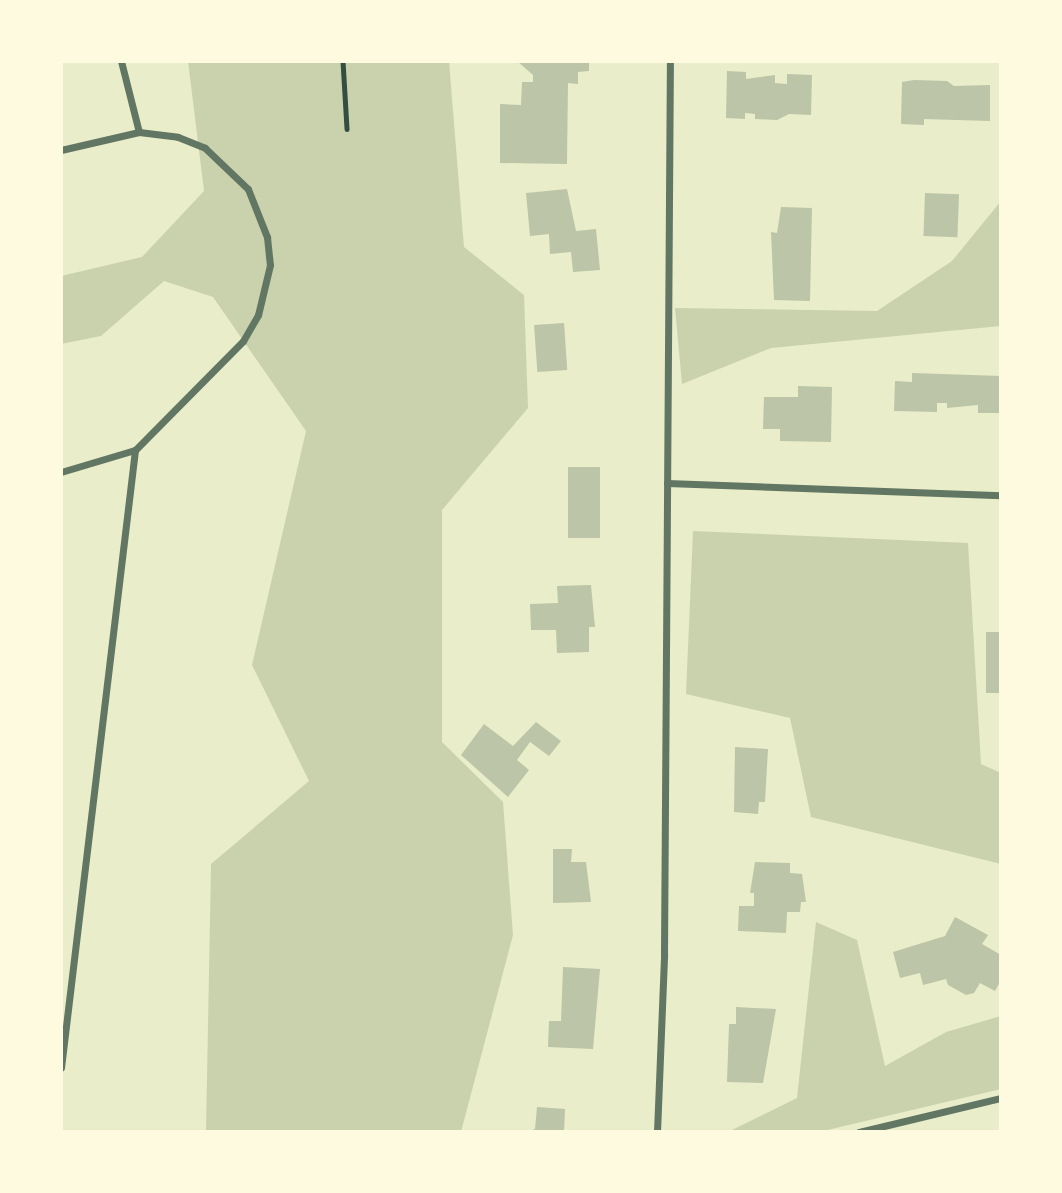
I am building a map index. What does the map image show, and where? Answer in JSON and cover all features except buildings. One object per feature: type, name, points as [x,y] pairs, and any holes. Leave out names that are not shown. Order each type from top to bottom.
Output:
[{"type":"street","points":[[121,61],[139,132]]},
{"type":"street","points":[[657,1132],[664,954],[670,61]]},
{"type":"street","points":[[61,150],[139,132],[178,137],[205,149],[230,168],[259,211],[270,265],[258,315],[243,341],[135,450],[61,472]]},
{"type":"street","points":[[61,1068],[135,450]]},
{"type":"street","points":[[667,483],[1001,495]]},
{"type":"street","points":[[859,1132],[1001,1098]]},
{"type":"path","points":[[343,61],[347,129]]},
{"type":"green space","points":[[188,61],[449,61],[464,247],[524,295],[528,408],[442,510],[442,742],[503,802],[513,935],[461,1132],[206,1132],[211,864],[309,781],[252,665],[306,431],[213,297],[164,281],[101,336],[61,344],[61,276],[142,257],[204,191]]},
{"type":"green space","points":[[1001,201],[1001,326],[771,348],[682,384],[675,308],[877,311],[952,261]]},
{"type":"green space","points":[[693,531],[968,543],[981,764],[1001,773],[1001,864],[811,817],[790,718],[686,694]]},
{"type":"green space","points":[[816,922],[857,940],[885,1066],[946,1032],[1001,1016],[1001,1089],[819,1132],[728,1132],[797,1098]]}]
